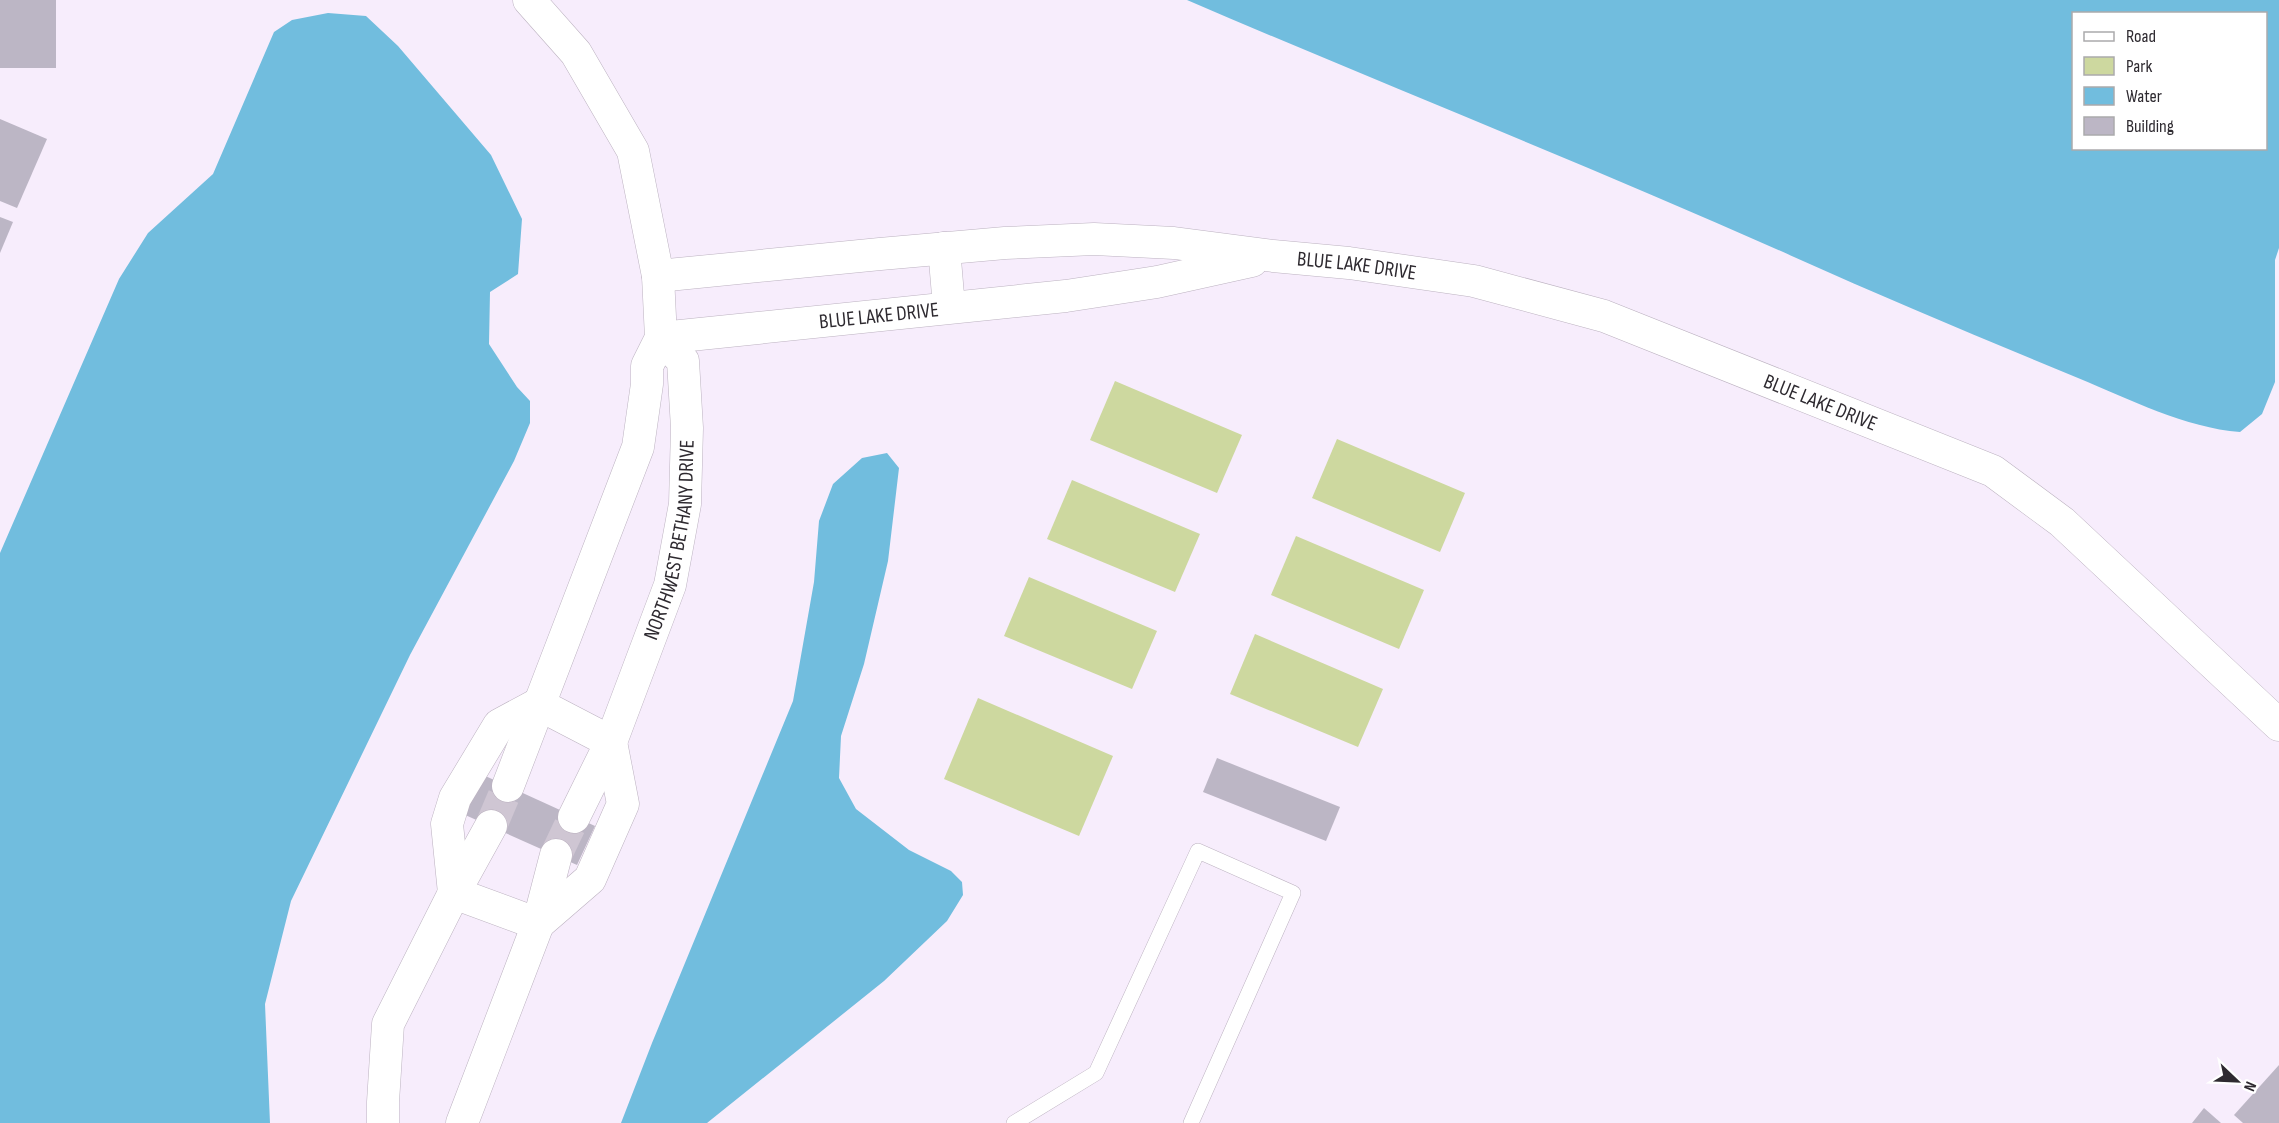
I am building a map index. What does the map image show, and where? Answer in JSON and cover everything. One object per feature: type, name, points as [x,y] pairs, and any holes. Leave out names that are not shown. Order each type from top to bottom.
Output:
[{"type":"street","points":[[508,786],[639,447],[647,366],[661,338],[658,276],[633,151],[576,53],[529,0]]},
{"type":"street","name":"BLUE LAKE DRIVE","points":[[658,276],[944,248],[1094,239],[1174,243],[1273,256],[1349,262],[1474,281],[1604,316],[1993,471],[2062,522],[2279,725]]},
{"type":"street","points":[[944,248],[949,307]]},
{"type":"street","name":"BLUE LAKE DRIVE","points":[[661,338],[1066,296],[1157,282],[1273,256]]},
{"type":"street","name":"NORTHWEST BETHANY DRIVE","points":[[574,817],[611,742],[670,585],[685,504],[687,428],[683,361],[661,338]]},
{"type":"street","points":[[538,704],[611,742],[623,804],[590,879],[538,924]]},
{"type":"street","points":[[454,893],[447,824],[455,798],[500,725],[538,704]]},
{"type":"street","points":[[383,1123],[382,1102],[388,1024],[454,893],[491,826]]},
{"type":"street","points":[[462,1123],[538,924],[556,855]]},
{"type":"street","points":[[454,893],[538,924]]},
{"type":"lane","points":[[1014,1123],[1096,1073],[1198,851],[1293,893],[1191,1123]]},
{"type":"green space","points":[[1115,381],[1242,435],[1217,493],[1090,440]]},
{"type":"green space","points":[[1337,439],[1465,493],[1440,552],[1312,498]]},
{"type":"green space","points":[[1072,480],[1200,534],[1175,592],[1047,539]]},
{"type":"green space","points":[[1296,536],[1424,590],[1399,649],[1271,595]]},
{"type":"green space","points":[[1029,577],[1157,631],[1132,689],[1004,636]]},
{"type":"green space","points":[[1255,634],[1383,689],[1358,747],[1230,694]]},
{"type":"green space","points":[[978,698],[1113,756],[1079,836],[944,779]]},
{"type":"water","points":[[1187,0],[2279,0],[2279,248],[2275,260],[2275,382],[2262,414],[2240,432],[2199,425],[2137,403],[1971,334],[1643,191]]},
{"type":"water","points":[[328,13],[366,16],[398,46],[491,155],[522,219],[518,274],[490,292],[489,344],[517,387],[530,401],[530,423],[514,461],[410,655],[291,901],[265,1004],[270,1123],[0,1123],[0,553],[119,279],[148,233],[213,174],[274,32],[292,20]]},
{"type":"water","points":[[887,453],[899,468],[888,561],[864,664],[841,736],[839,778],[856,809],[909,850],[951,871],[962,882],[963,895],[947,921],[884,981],[707,1123],[621,1123],[793,701],[814,582],[819,521],[833,484],[862,458]]},
{"type":"building","points":[[0,0],[56,0],[56,68],[0,68]]},
{"type":"building","points":[[0,119],[47,139],[17,208],[0,201]]},
{"type":"building","points":[[0,217],[13,222],[0,253]]},
{"type":"building","points":[[1217,758],[1340,807],[1326,841],[1203,792]]},
{"type":"building","points":[[481,774],[595,826],[577,865],[463,814]]},
{"type":"building","points":[[2279,1065],[2279,1123],[2243,1123],[2234,1115]]},
{"type":"building","points":[[2204,1108],[2221,1123],[2192,1123]]},
{"type":"tunnel","points":[[491,826],[508,786]]},
{"type":"tunnel","points":[[556,855],[574,817]]}]
